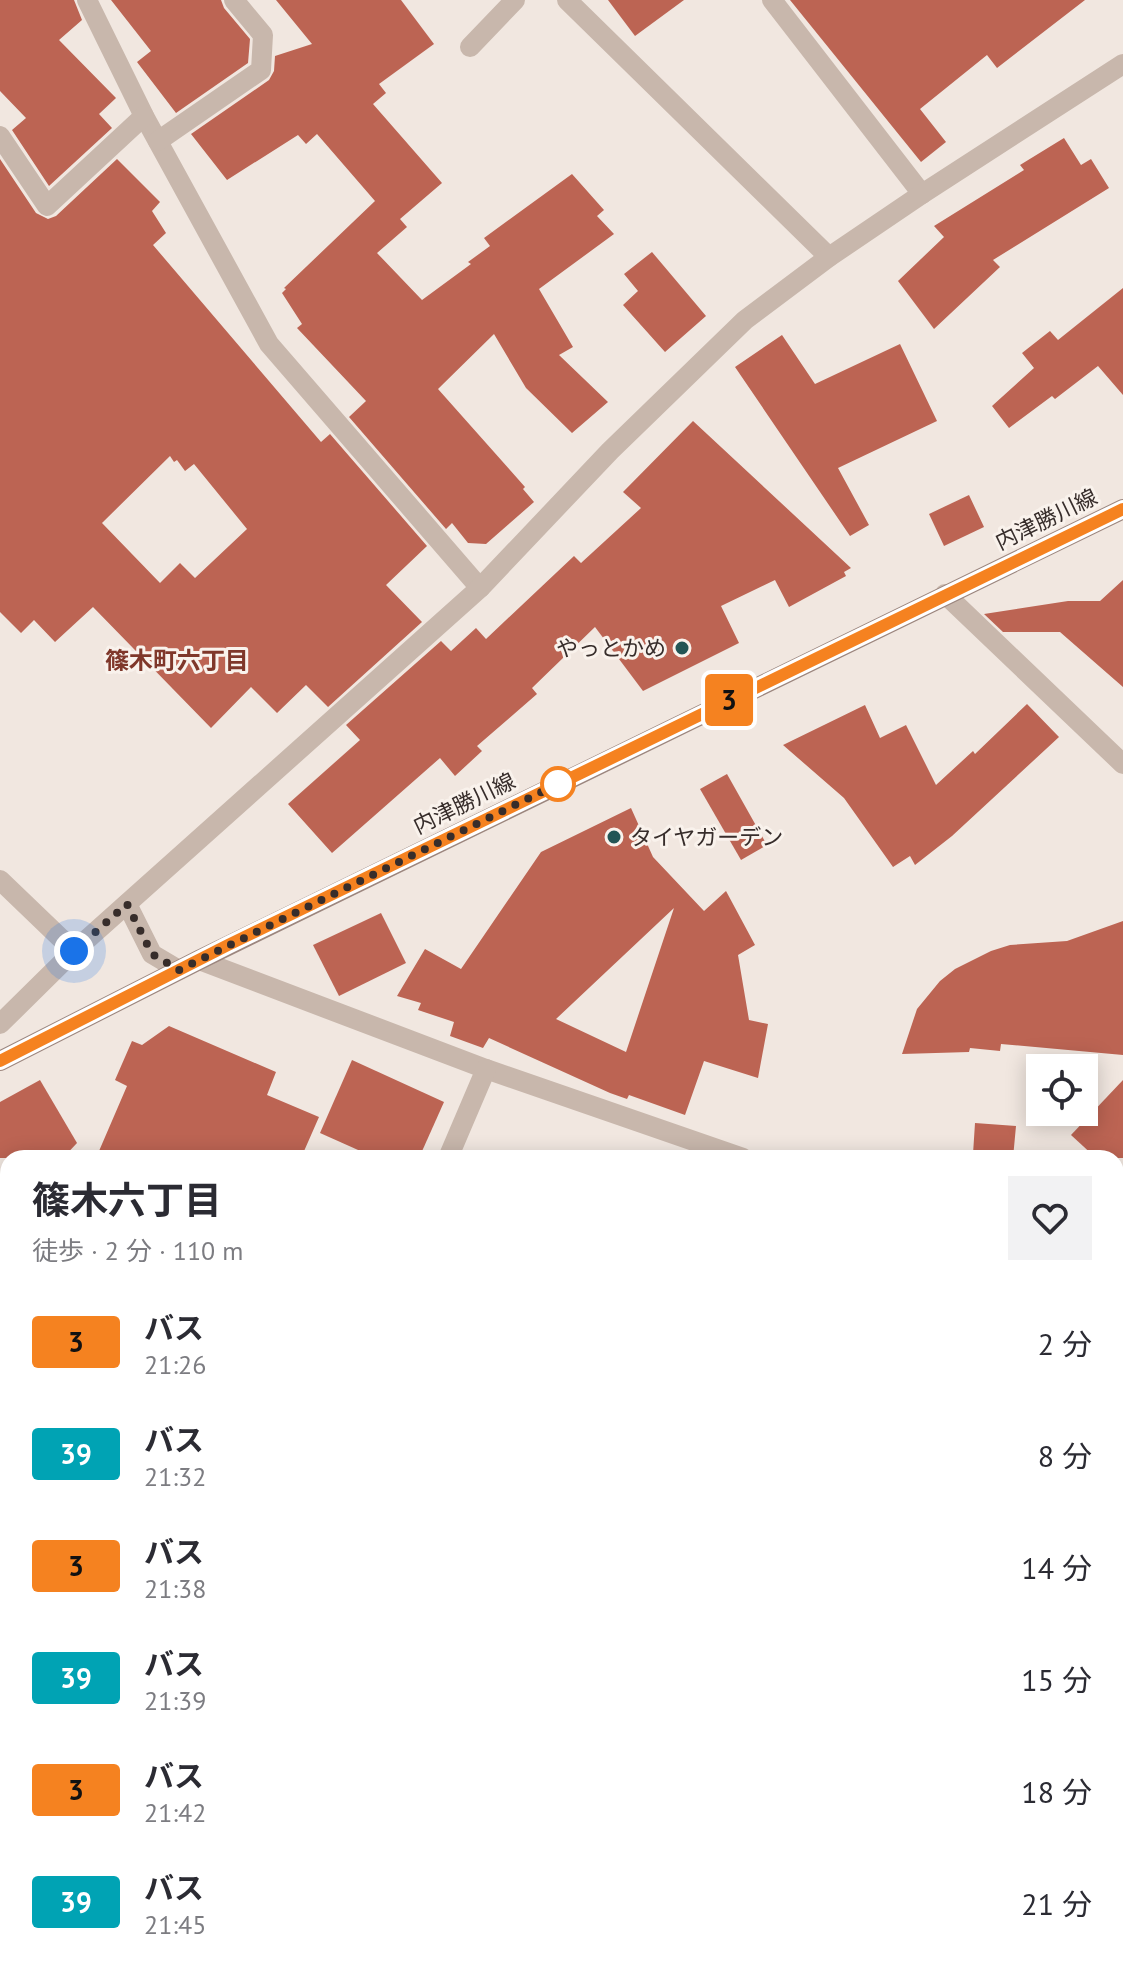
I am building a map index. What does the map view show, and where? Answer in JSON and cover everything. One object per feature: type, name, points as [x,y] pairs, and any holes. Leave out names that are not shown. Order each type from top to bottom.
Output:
[{"type":"main road","name":"内津勝川線","points":[[0,1061],[199,960],[1123,509]]},
{"type":"street","points":[[87,0],[144,116],[269,344],[480,588]]},
{"type":"street","points":[[158,141],[261,70],[263,35],[234,0]]},
{"type":"street","points":[[470,47],[515,0]]},
{"type":"street","points":[[567,0],[829,257]]},
{"type":"street","points":[[772,0],[922,194]]},
{"type":"street","points":[[0,1024],[74,951],[480,588],[610,451],[745,320],[829,257],[922,194],[1123,64]]},
{"type":"street","points":[[0,136],[47,206],[144,116]]},
{"type":"street","points":[[945,594],[1123,764]]},
{"type":"street","points":[[0,880],[74,951]]},
{"type":"street","points":[[127,904],[152,954],[179,970]]},
{"type":"street","points":[[199,960],[486,1069],[720,1150]]},
{"type":"street","points":[[451,1150],[486,1069]]},
{"type":"building","points":[[0,0],[74,0],[82,20],[59,40],[116,98],[99,114],[112,128],[49,186],[12,130],[26,118],[0,91]]},
{"type":"building","points":[[111,0],[221,0],[250,39],[248,63],[176,113],[137,62],[151,51]]},
{"type":"building","points":[[276,0],[401,0],[434,44],[379,84],[386,93],[373,104],[442,183],[400,219],[407,227],[377,253],[422,300],[490,246],[484,238],[572,174],[604,210],[597,216],[614,234],[539,289],[573,347],[559,355],[608,402],[572,433],[526,388],[494,334],[438,389],[525,487],[523,489],[534,502],[486,544],[468,543],[452,523],[446,529],[349,417],[366,401],[297,328],[302,324],[282,293],[375,201],[317,134],[306,144],[298,135],[227,180],[191,134],[269,80],[274,71],[275,56],[312,44]]},
{"type":"building","points":[[608,0],[684,0],[635,36]]},
{"type":"building","points":[[790,0],[1085,0],[997,68],[987,55],[920,109],[946,142],[921,162]]},
{"type":"building","points":[[1064,138],[1081,165],[1091,159],[1109,188],[993,260],[1000,267],[934,329],[898,281],[944,237],[934,226],[1024,170],[1020,165]]},
{"type":"building","points":[[0,159],[36,213],[48,219],[56,216],[117,159],[160,202],[152,211],[166,233],[153,245],[321,442],[330,434],[427,546],[386,585],[422,622],[328,707],[306,685],[277,713],[251,687],[211,728],[93,607],[55,642],[34,620],[21,633],[0,612]],"holes":[[[170,456],[174,462],[177,460],[185,471],[194,464],[247,529],[195,578],[180,563],[160,583],[102,523]]]},
{"type":"building","points":[[652,252],[706,316],[665,352],[623,305],[638,291],[624,274]]},
{"type":"building","points":[[1123,288],[1123,395],[1098,366],[1055,399],[1052,396],[1009,428],[992,406],[1034,368],[1022,353],[1050,331],[1058,340]]},
{"type":"building","points":[[782,335],[815,384],[900,344],[937,421],[838,468],[869,525],[850,536],[735,367]]},
{"type":"building","points":[[693,421],[851,568],[844,572],[846,576],[789,607],[775,580],[721,606],[739,643],[643,691],[595,627],[532,688],[537,694],[477,746],[482,751],[455,776],[440,758],[332,853],[288,804],[360,740],[346,725],[441,641],[451,651],[476,628],[486,639],[574,556],[581,563],[641,508],[623,492]]},
{"type":"building","points":[[969,495],[984,527],[944,546],[929,514]]},
{"type":"building","points":[[1123,580],[1123,687],[1060,632],[1003,632],[984,614],[1068,601],[1100,601]]},
{"type":"building","points":[[1027,704],[1059,737],[952,836],[915,865],[910,856],[893,867],[844,798],[783,745],[865,705],[880,738],[906,725],[936,785],[973,751],[975,754]]},
{"type":"building","points":[[727,774],[767,845],[741,860],[700,789]]},
{"type":"building","points":[[631,808],[653,857],[704,911],[726,891],[755,945],[738,955],[749,1020],[768,1024],[758,1078],[704,1061],[685,1115],[629,1095],[627,1099],[610,1093],[489,1038],[483,1048],[450,1036],[454,1022],[418,1010],[421,1003],[397,996],[425,949],[461,969],[541,852]],"holes":[[[674,908],[626,1052],[556,1019]]]},
{"type":"building","points":[[381,913],[406,963],[339,996],[313,945]]},
{"type":"building","points":[[1123,921],[1123,1055],[1001,1044],[1000,1051],[970,1048],[969,1052],[902,1054],[917,1009],[940,981],[955,969],[1010,945],[1067,941]]},
{"type":"building","points":[[169,1026],[276,1072],[267,1095],[319,1117],[305,1150],[99,1150],[127,1086],[115,1080],[132,1041],[142,1045]]},
{"type":"building","points":[[352,1060],[444,1102],[423,1150],[358,1150],[320,1133]]},
{"type":"building","points":[[40,1080],[77,1143],[70,1150],[0,1150],[0,1102]]},
{"type":"building","points":[[1123,1080],[1123,1150],[1087,1150],[1071,1135],[1080,1126],[1098,1126],[1098,1106]]},
{"type":"building","points":[[975,1123],[1016,1126],[1014,1150],[973,1150]]},
{"type":"bus line","name":"3","points":[[0,1061],[228,945],[1123,509]]},
{"type":"place","name":"やっとかめ","points":[[682,648]]},
{"type":"place","name":"タイヤガーデン","points":[[614,837]]},
{"type":"district","name":"篠木町六丁目","points":[[177,660]]},
{"type":"route","points":[[74,951],[127,904],[152,954],[179,970],[572,777],[558,784]]}]
